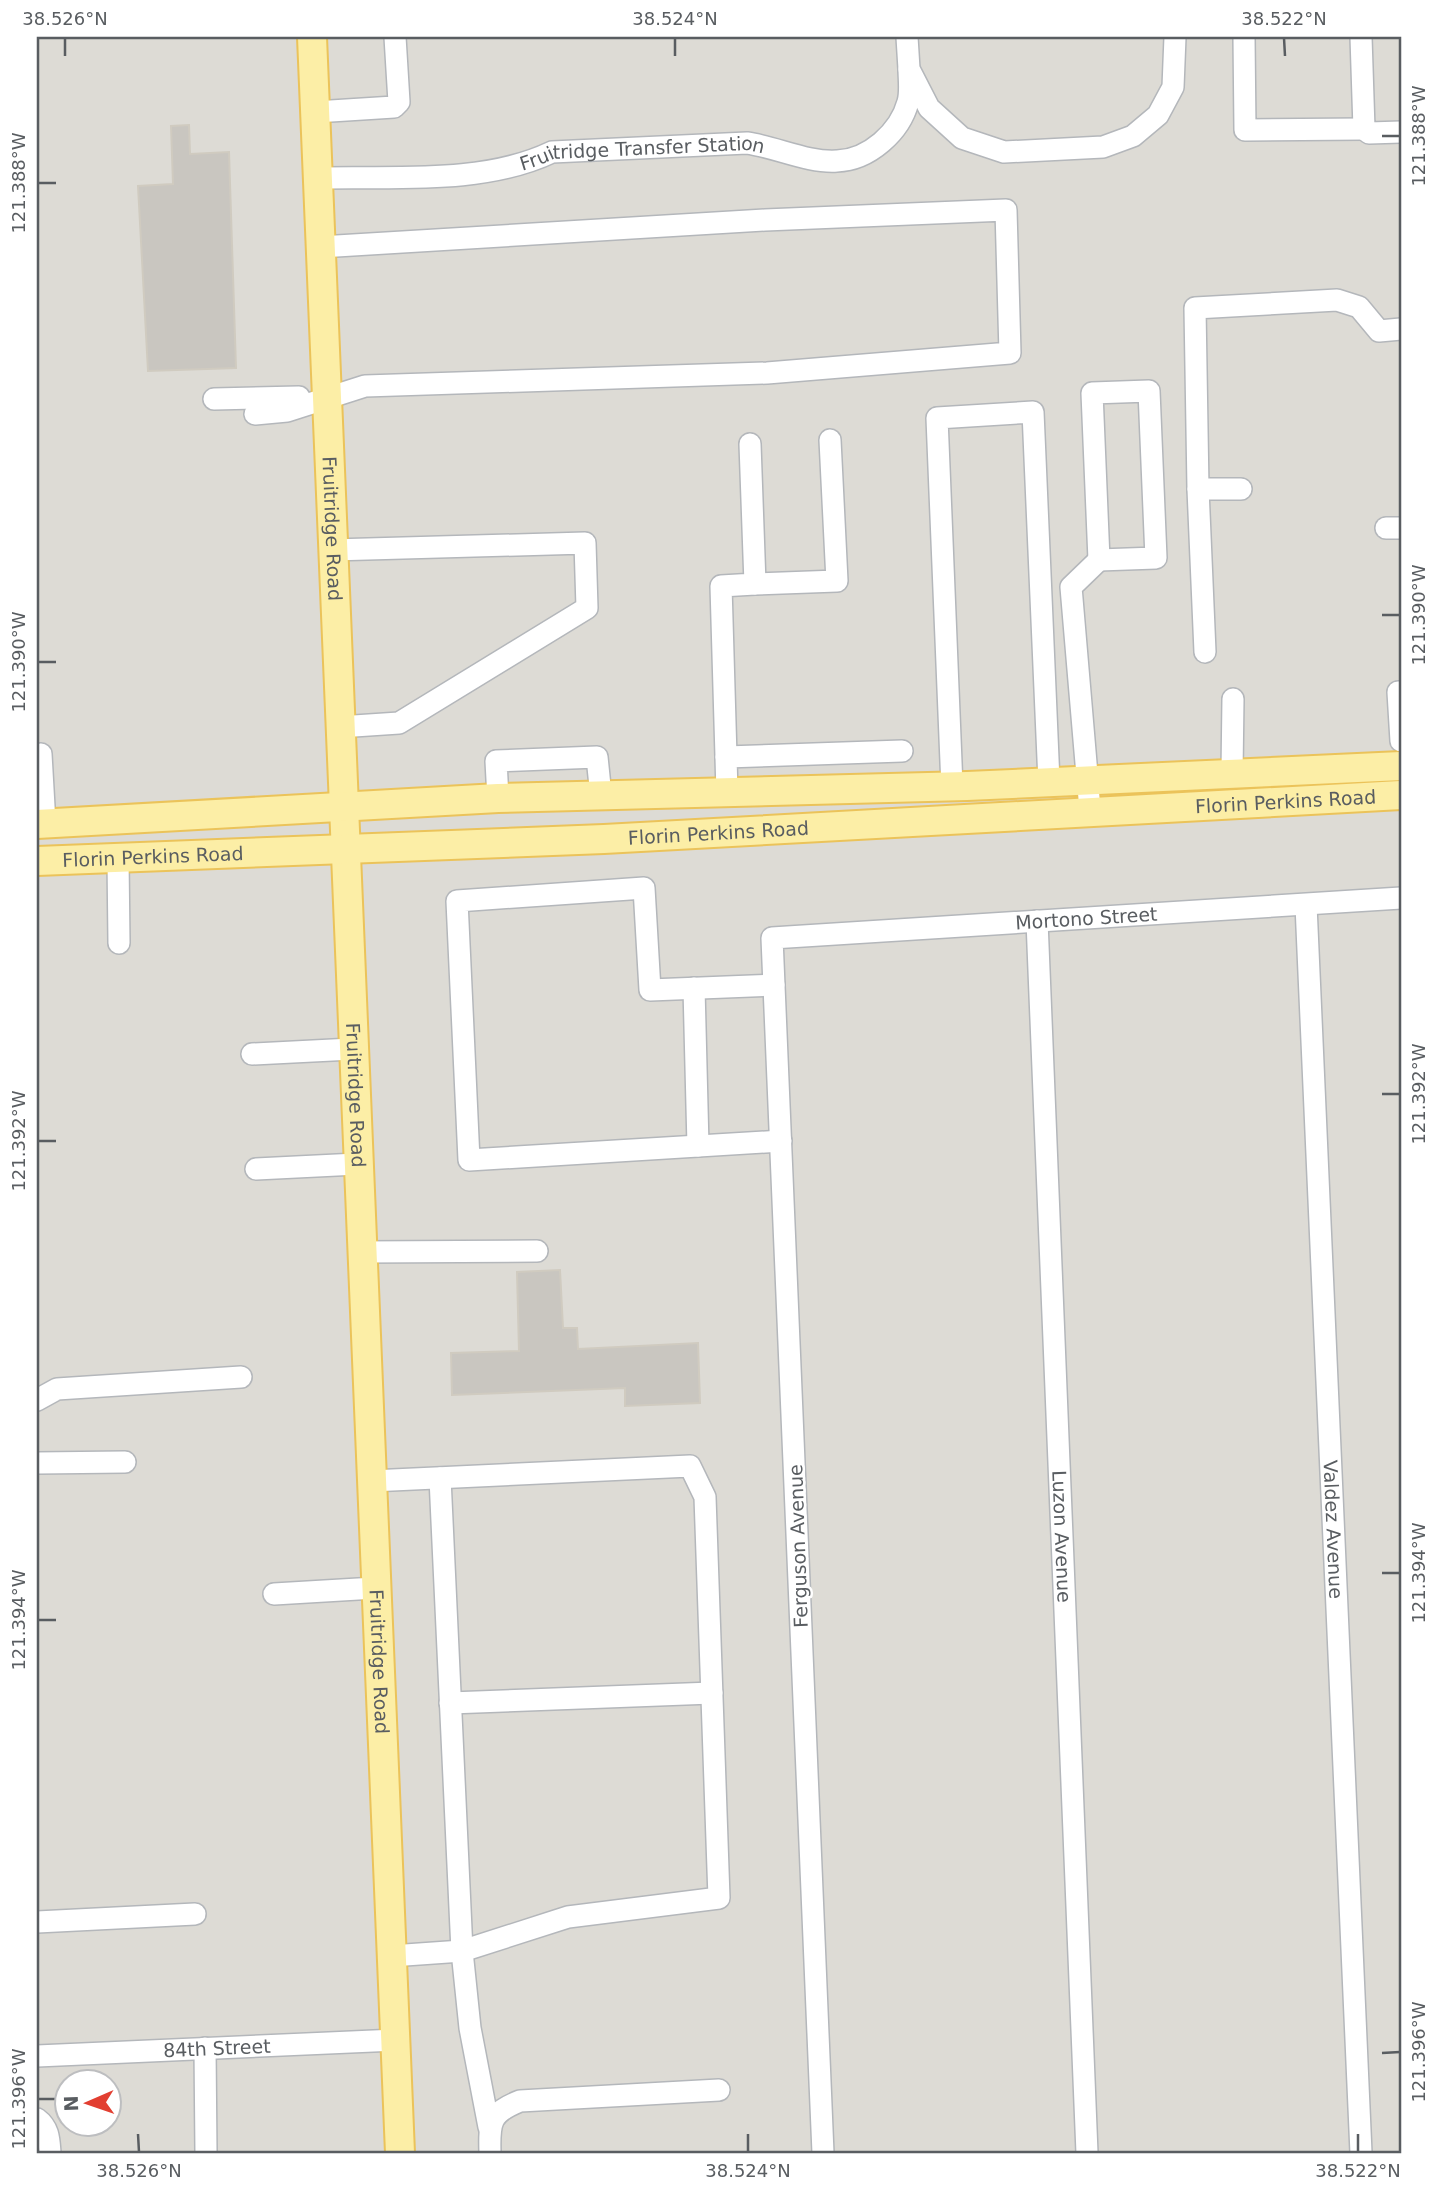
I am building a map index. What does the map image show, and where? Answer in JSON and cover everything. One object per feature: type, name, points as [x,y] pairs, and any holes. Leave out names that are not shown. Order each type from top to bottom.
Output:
[{"type":"main road","name":"Fruitridge Road","points":[[312,37],[400,2153]]},
{"type":"main road","name":"Florin Perkins Road","points":[[40,824],[498,798],[952,787],[1401,766]]},
{"type":"main road","name":"Florin Perkins Road","points":[[37,861],[578,840],[1401,794]]},
{"type":"street","points":[[315,112],[394,107],[398,102],[395,37]]},
{"type":"street","name":"Fruitridge Transfer Station","points":[[318,178],[455,174],[528,163],[552,152],[747,143],[778,147],[806,158],[839,162],[870,152],[894,130],[908,101],[907,37]]},
{"type":"street","name":"Fruitridge Transfer Station","points":[[909,69],[929,108],[962,138],[1004,152],[1103,147],[1133,136],[1158,115],[1173,87],[1175,37]]},
{"type":"street","points":[[1244,37],[1245,130],[1364,129],[1368,132],[1401,132]]},
{"type":"street","points":[[1361,37],[1364,129]]},
{"type":"street","points":[[255,414],[287,411],[365,386],[767,373],[1010,353],[1006,210],[765,220],[320,247]]},
{"type":"street","points":[[1205,652],[1198,489],[1195,308],[1337,300],[1359,307],[1379,331],[1401,329]]},
{"type":"street","points":[[1090,810],[1071,587],[1099,560],[1156,558],[1149,391],[1092,393],[1099,560]]},
{"type":"street","points":[[214,399],[326,397]]},
{"type":"street","points":[[952,787],[937,418],[1032,412],[1049,782]]},
{"type":"street","points":[[727,793],[721,586],[837,581],[830,440]]},
{"type":"street","points":[[750,444],[755,584]]},
{"type":"street","points":[[1198,489],[1241,489]]},
{"type":"street","points":[[332,551],[585,543],[587,608],[400,723],[339,727]]},
{"type":"street","points":[[1401,692],[1398,692],[1401,741]]},
{"type":"street","points":[[1232,772],[1233,699]]},
{"type":"street","points":[[726,757],[902,751]]},
{"type":"street","points":[[40,824],[41,754]]},
{"type":"street","points":[[498,798],[496,761],[597,757],[600,796]]},
{"type":"street","points":[[118,859],[119,943]]},
{"type":"street","points":[[774,985],[650,990],[644,888],[457,901],[469,1160],[780,1141]]},
{"type":"street","name":"Mortono Street","points":[[772,938],[1401,898]]},
{"type":"street","name":"Valdez Avenue","points":[[1306,905],[1361,2153]]},
{"type":"street","name":"Luzon Avenue","points":[[1037,921],[1087,2153]]},
{"type":"street","name":"Ferguson Avenue","points":[[772,938],[823,2153]]},
{"type":"street","points":[[694,988],[698,1146]]},
{"type":"street","points":[[252,1054],[352,1049]]},
{"type":"street","points":[[256,1169],[357,1164]]},
{"type":"street","points":[[361,1252],[537,1251]]},
{"type":"street","points":[[37,1400],[57,1389],[241,1377]]},
{"type":"street","points":[[37,1463],[125,1462]]},
{"type":"street","points":[[371,1481],[690,1466],[705,1496],[719,1898],[568,1917],[462,1951],[391,1956]]},
{"type":"street","points":[[440,1478],[462,1951],[470,2028],[489,2127],[490,2153]]},
{"type":"street","points":[[274,1594],[375,1588]]},
{"type":"street","points":[[450,1703],[712,1693]]},
{"type":"street","points":[[37,1922],[195,1914]]},
{"type":"street","name":"84th Street","points":[[37,2056],[396,2040]]},
{"type":"street","points":[[205,2048],[206,2153]]},
{"type":"street","points":[[489,2127],[500,2109],[520,2101],[719,2090]]},
{"type":"street","points":[[37,2119],[44,2124],[49,2136],[50,2153]]},
{"type":"shaded area","points":[[37,37],[1401,37],[1401,2153],[37,2153]]},
{"type":"building","points":[[189,125],[190,154],[229,152],[236,368],[148,371],[138,186],[173,184],[171,126]]},
{"type":"building","points":[[560,1270],[563,1328],[577,1328],[578,1349],[698,1343],[700,1403],[625,1406],[625,1388],[452,1395],[451,1353],[519,1351],[517,1272]]}]
